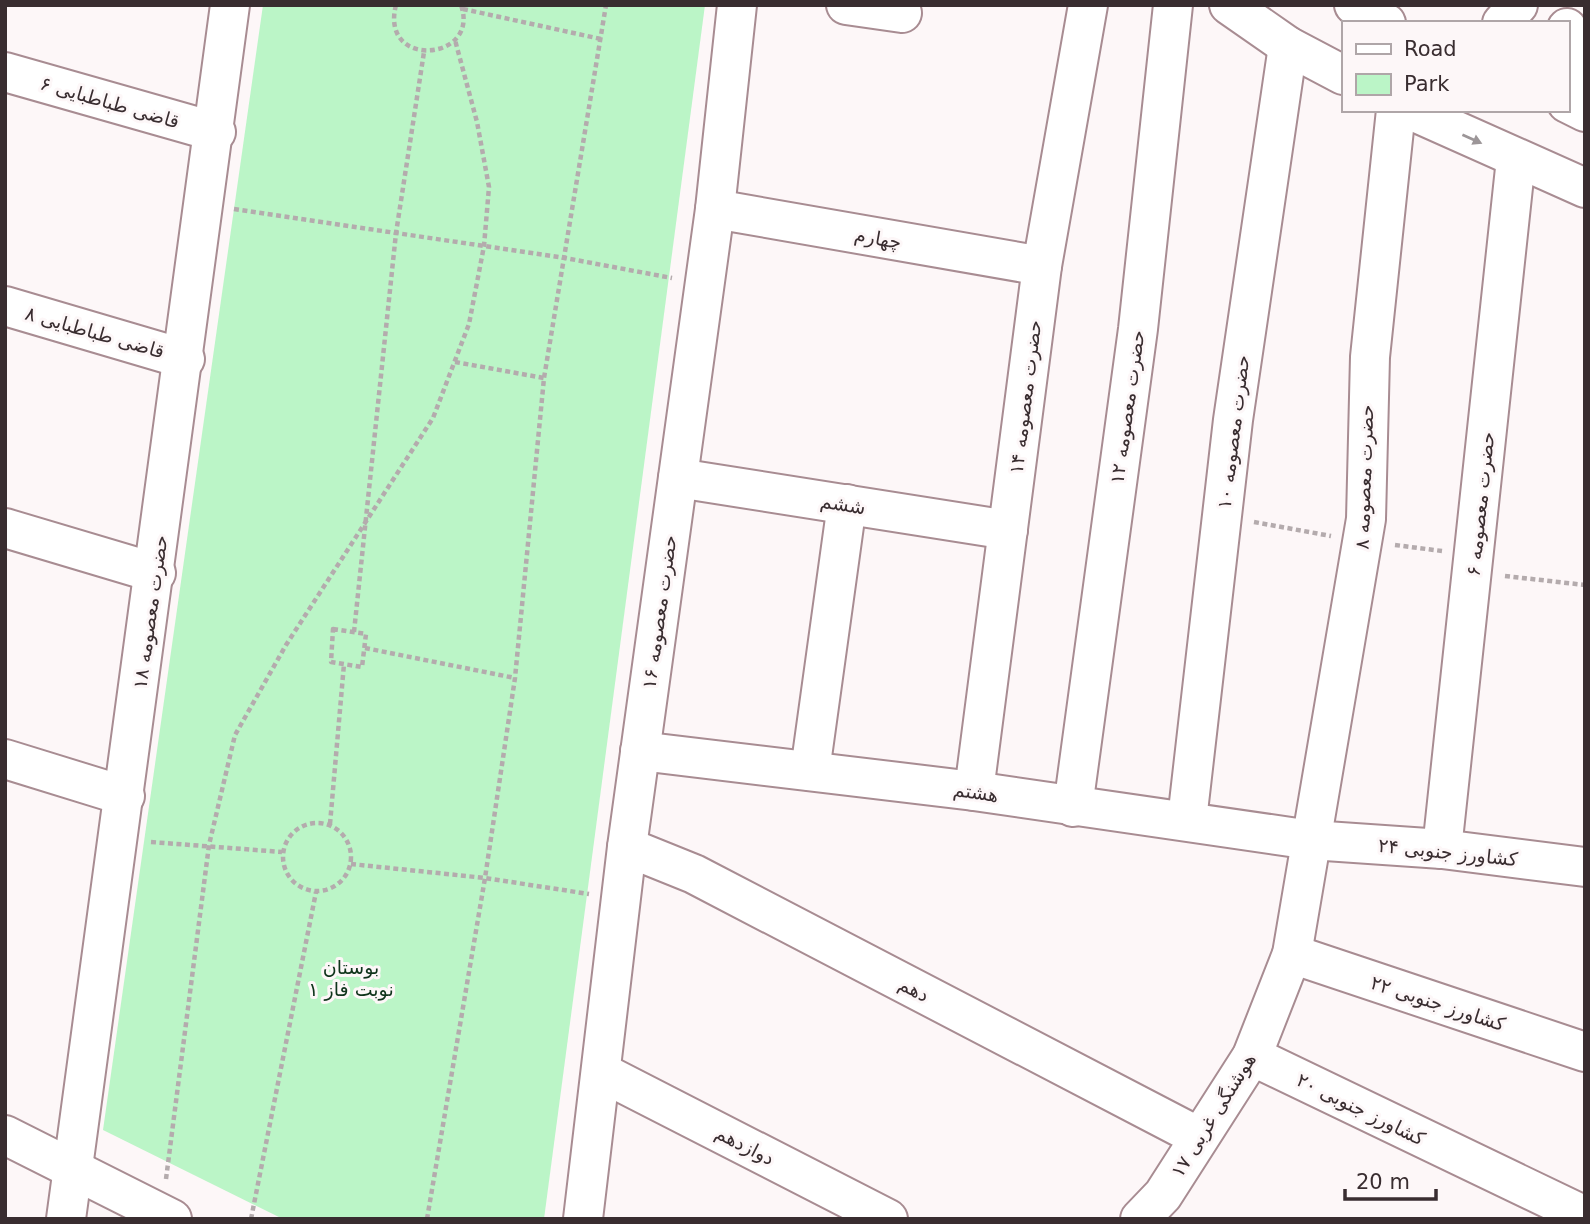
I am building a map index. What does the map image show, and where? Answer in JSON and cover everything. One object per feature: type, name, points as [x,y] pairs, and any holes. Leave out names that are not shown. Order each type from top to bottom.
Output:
[{"type":"street","name":"حضرت معصومه ۱۸","points":[[66,1219],[216,132],[230,5]]},
{"type":"street","name":"حضرت معصومه ۱۶","points":[[583,1219],[627,847],[715,209],[737,5]]},
{"type":"street","points":[[846,5],[902,13]]},
{"type":"street","name":"حضرت معصومه ۱۴","points":[[974,791],[1042,266],[1088,5]]},
{"type":"street","name":"حضرت معصومه ۱۲","points":[[1073,807],[1138,328],[1173,5]]},
{"type":"street","points":[[1229,5],[1288,46],[1342,74]]},
{"type":"street","points":[[1354,5],[1382,21]]},
{"type":"street","points":[[1504,21],[1518,5]]},
{"type":"street","points":[[1569,34],[1585,78]]},
{"type":"street","name":"حضرت معصومه ۱۰","points":[[1187,820],[1233,420],[1288,46]]},
{"type":"street","name":"قاضی طباطبایی ۶","points":[[5,72],[216,132]]},
{"type":"street","points":[[1569,104],[1585,112]]},
{"type":"street","name":"حضرت معصومه ۸","points":[[1311,840],[1366,519],[1370,357],[1396,112]]},
{"type":"street","points":[[1414,112],[1585,188]]},
{"type":"street","name":"حضرت معصومه ۶","points":[[1442,849],[1516,159]]},
{"type":"street","name":"چهارم","points":[[715,209],[1042,266]]},
{"type":"street","name":"قاضی طباطبایی ۸","points":[[5,306],[185,359]]},
{"type":"street","name":"ششم","points":[[678,478],[1009,530]]},
{"type":"street","points":[[810,771],[847,504]]},
{"type":"street","points":[[5,528],[156,573]]},
{"type":"street","name":"هشتم","points":[[640,751],[974,791],[1311,840]]},
{"type":"street","points":[[5,759],[125,796]]},
{"type":"street","name":"کشاورز جنوبی ۲۴","points":[[1311,840],[1442,849],[1585,867]]},
{"type":"street","name":"هوشنگی غربی ۱۷","points":[[1140,1219],[1163,1195],[1252,1056],[1292,954],[1311,840]]},
{"type":"street","name":"دهم","points":[[627,847],[694,874],[1199,1137]]},
{"type":"street","name":"کشاورز جنوبی ۲۲","points":[[1292,954],[1585,1052]]},
{"type":"street","name":"کشاورز جنوبی ۲۰","points":[[1252,1056],[1585,1216]]},
{"type":"street","name":"دوازدهم","points":[[601,1072],[888,1219]]},
{"type":"street","points":[[5,1135],[167,1216]]},
{"type":"path","points":[[396,5],[393,16],[397,33],[408,46],[424,52],[440,50],[455,40],[463,26],[462,7],[601,39]]},
{"type":"path","points":[[427,1219],[485,878],[515,678],[544,378],[606,5]]},
{"type":"path","points":[[167,1216],[209,845],[235,735],[286,645],[433,418],[469,324],[484,246],[489,187],[477,122],[455,40]]},
{"type":"path","points":[[354,632],[396,233],[424,52]]},
{"type":"path","points":[[206,204],[565,258],[705,284]]},
{"type":"path","points":[[455,362],[544,378]]},
{"type":"path","points":[[1473,572],[1585,585]]},
{"type":"path","points":[[333,629],[354,632],[366,634],[362,667],[331,662],[333,629]]},
{"type":"path","points":[[365,648],[515,678]]},
{"type":"path","points":[[330,824],[344,664]]},
{"type":"path","points":[[309,823],[330,824],[348,841],[351,864],[339,884],[316,892],[297,886],[285,871],[282,852],[292,833],[309,823]]},
{"type":"path","points":[[119,840],[282,852]]},
{"type":"path","points":[[351,864],[485,878],[621,899]]},
{"type":"path","points":[[251,1219],[316,892]]},
{"type":"green space","name":"بوستان نوبت فاز ۱","points":[[263,5],[705,5],[544,1219],[283,1219],[103,1130]]}]
